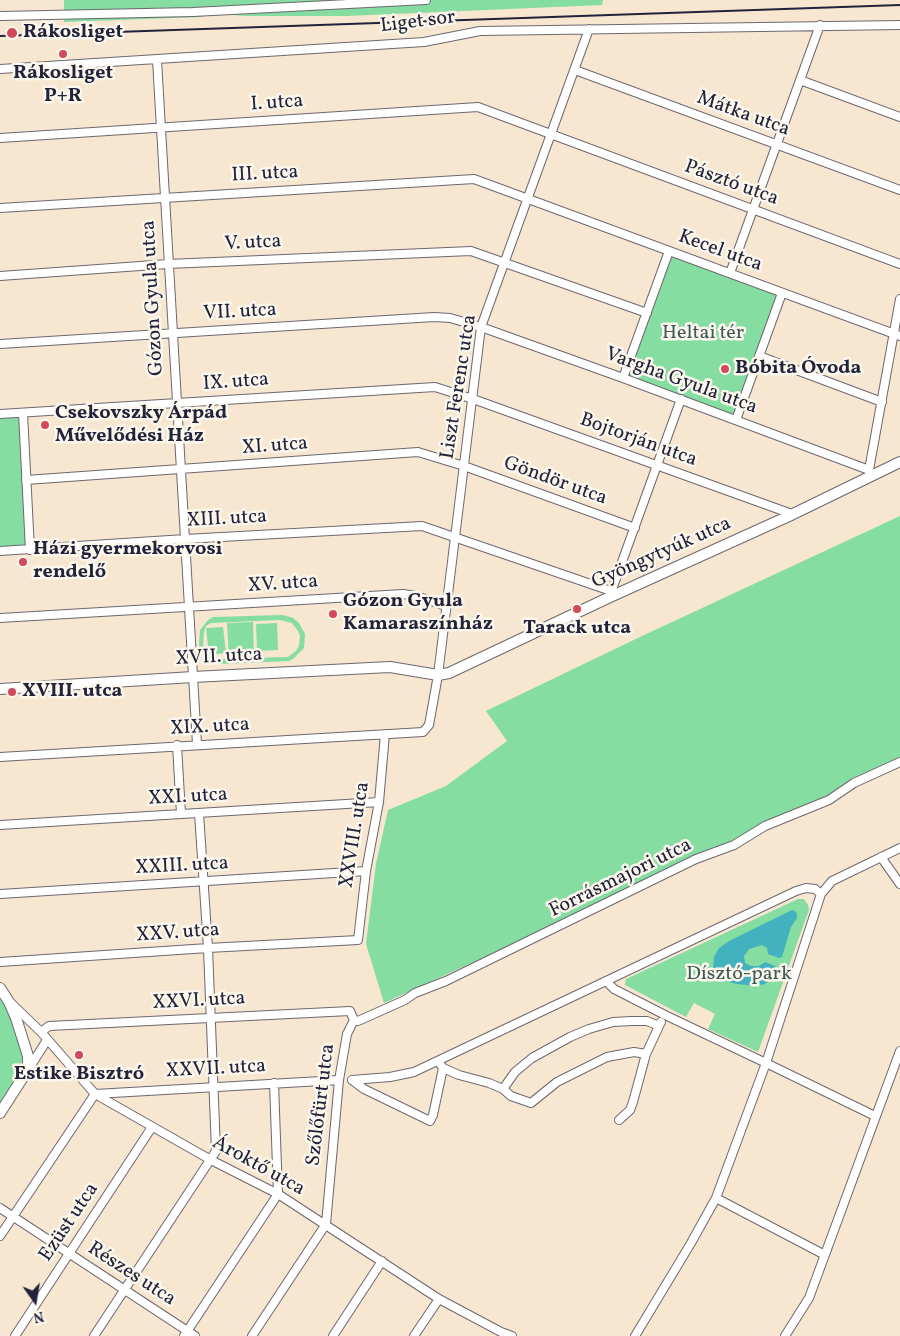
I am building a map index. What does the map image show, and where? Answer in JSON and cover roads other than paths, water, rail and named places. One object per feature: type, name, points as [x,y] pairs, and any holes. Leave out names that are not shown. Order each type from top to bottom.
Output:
[{"type":"street","points":[[0,16],[193,12],[426,0]]},
{"type":"street","points":[[730,273],[820,25]]},
{"type":"street","name":"Liget sor","points":[[0,69],[424,42],[480,31],[900,25]]},
{"type":"street","name":"Liszt Ferenc utca","points":[[423,732],[429,725],[438,675],[481,327],[589,29]]},
{"type":"street","name":"Gózon Gyula utca","points":[[157,60],[197,744]]},
{"type":"street","name":"Mátka utca","points":[[575,70],[900,190]]},
{"type":"street","points":[[800,80],[900,117]]},
{"type":"street","name":"I. utca","points":[[0,138],[478,107],[551,134]]},
{"type":"street","name":"Pásztó utca","points":[[551,134],[900,264]]},
{"type":"street","name":"III. utca","points":[[0,208],[474,179],[528,198]]},
{"type":"street","name":"Kecel utca","points":[[528,198],[897,336]]},
{"type":"street","name":"V. utca","points":[[0,276],[168,264],[471,251],[647,313]]},
{"type":"street","points":[[623,378],[669,251]]},
{"type":"street","points":[[736,420],[782,293]]},
{"type":"street","points":[[870,473],[882,402],[897,336],[900,299]]},
{"type":"street","name":"VII. utca","points":[[0,344],[434,317],[450,318],[481,327]]},
{"type":"street","name":"Vargha Gyula utca","points":[[481,327],[681,399],[870,473]]},
{"type":"street","points":[[759,356],[882,402]]},
{"type":"street","name":"IX. utca","points":[[0,414],[435,387],[473,398]]},
{"type":"street","name":"Bojtorján utca","points":[[473,398],[792,514]]},
{"type":"street","points":[[455,536],[610,594],[681,399]]},
{"type":"street","points":[[23,413],[30,550]]},
{"type":"street","name":"XI. utca","points":[[26,480],[418,452],[464,466]]},
{"type":"street","name":"Gyöngytyúk utca","points":[[438,675],[450,673],[610,594],[792,514],[870,473],[900,462]]},
{"type":"street","name":"Göndör utca","points":[[464,466],[635,528]]},
{"type":"street","name":"XIII. utca","points":[[0,552],[185,539],[422,526],[455,536]]},
{"type":"street","name":"XV. utca","points":[[0,618],[403,594],[416,596],[446,606]]},
{"type":"street","name":"XVII. utca","points":[[0,688],[193,676],[390,667],[438,675]]},
{"type":"street","name":"XIX. utca","points":[[0,757],[423,732]]},
{"type":"street","name":"XXVIII. utca","points":[[358,940],[366,871],[379,802],[385,734]]},
{"type":"street","points":[[177,746],[181,814]]},
{"type":"street","name":"Forrásmajori utca","points":[[354,1020],[358,1021],[405,1000],[415,993],[446,981],[696,859],[734,845],[765,826],[829,800],[854,783],[900,762]]},
{"type":"street","name":"XXI. utca","points":[[0,825],[379,802]]},
{"type":"street","points":[[94,1336],[216,1151],[208,948],[199,813]]},
{"type":"street","points":[[635,1336],[716,1198],[766,1063],[821,894],[832,881],[900,848]]},
{"type":"street","points":[[881,857],[900,884]]},
{"type":"street","name":"XXIII. utca","points":[[0,894],[366,871]]},
{"type":"street","points":[[443,1068],[434,1115],[430,1121],[364,1089],[352,1080],[390,1077],[414,1072],[796,891],[806,888],[815,889],[821,894]]},
{"type":"street","name":"XXV. utca","points":[[0,962],[358,940]]},
{"type":"street","points":[[606,981],[614,989],[665,1015],[875,1116]]},
{"type":"street","points":[[0,988],[16,1018],[28,1056],[27,1071]]},
{"type":"street","name":"Ároktő utca","points":[[9,1002],[41,1032],[95,1094],[211,1160],[278,1194],[494,1333],[512,1336]]},
{"type":"street","name":"XXVI. utca","points":[[41,1032],[49,1026],[350,1011],[354,1020]]},
{"type":"street","points":[[619,1120],[630,1110],[646,1054],[665,1015]]},
{"type":"street","name":"Szőlőfürt utca","points":[[326,1224],[339,1080],[347,1034],[354,1020]]},
{"type":"street","points":[[502,1089],[515,1072],[532,1058],[564,1040],[589,1029],[613,1022],[632,1021],[647,1021],[659,1026]]},
{"type":"street","points":[[0,1113],[47,1040]]},
{"type":"street","points":[[438,1061],[443,1068],[459,1075],[489,1083],[511,1096],[531,1103],[557,1082],[607,1057],[634,1052],[646,1054]]},
{"type":"street","points":[[785,1336],[809,1298],[900,1052]]},
{"type":"street","name":"XXVII. utca","points":[[95,1094],[339,1080]]},
{"type":"street","points":[[186,1333],[278,1194],[274,1084]]},
{"type":"street","points":[[0,1236],[95,1094]]},
{"type":"street","name":"Ezüst utca","points":[[15,1336],[152,1127]]},
{"type":"street","points":[[716,1198],[825,1255]]},
{"type":"street","name":"Részes utca","points":[[0,1208],[186,1333],[195,1336]]},
{"type":"street","points":[[252,1336],[326,1224]]},
{"type":"street","points":[[333,1336],[382,1261]]},
{"type":"street","points":[[414,1336],[439,1298]]},
{"type":"water","points":[[792,910],[797,914],[797,918],[791,927],[782,957],[779,958],[768,954],[767,948],[762,945],[749,949],[744,956],[745,963],[751,966],[759,966],[765,962],[775,966],[777,969],[772,978],[765,984],[755,986],[737,984],[721,980],[715,976],[713,968],[714,957],[719,948],[729,941]]},
{"type":"railway","points":[[0,36],[900,5]]},
{"type":"place","name":"Rákosliget","points":[[12,33]]},
{"type":"place","name":"Rákosliget P+R","points":[[63,54]]},
{"type":"place","name":"Bóbita Óvoda","points":[[725,369]]},
{"type":"place","name":"Csekovszky Árpád Művelődési Ház","points":[[45,425]]},
{"type":"place","name":"Házi gyermekorvosi rendelő","points":[[23,562]]},
{"type":"place","name":"Tarack utca","points":[[577,609]]},
{"type":"place","name":"Gózon Gyula Kamaraszínház","points":[[333,614]]},
{"type":"place","name":"XVIII. utca","points":[[12,692]]},
{"type":"place","name":"Estike Bisztró","points":[[79,1055]]},
{"type":"park label","name":"Heltai tér","points":[[703,334]]},
{"type":"park label","name":"Dísztó-park","points":[[739,975]]}]
